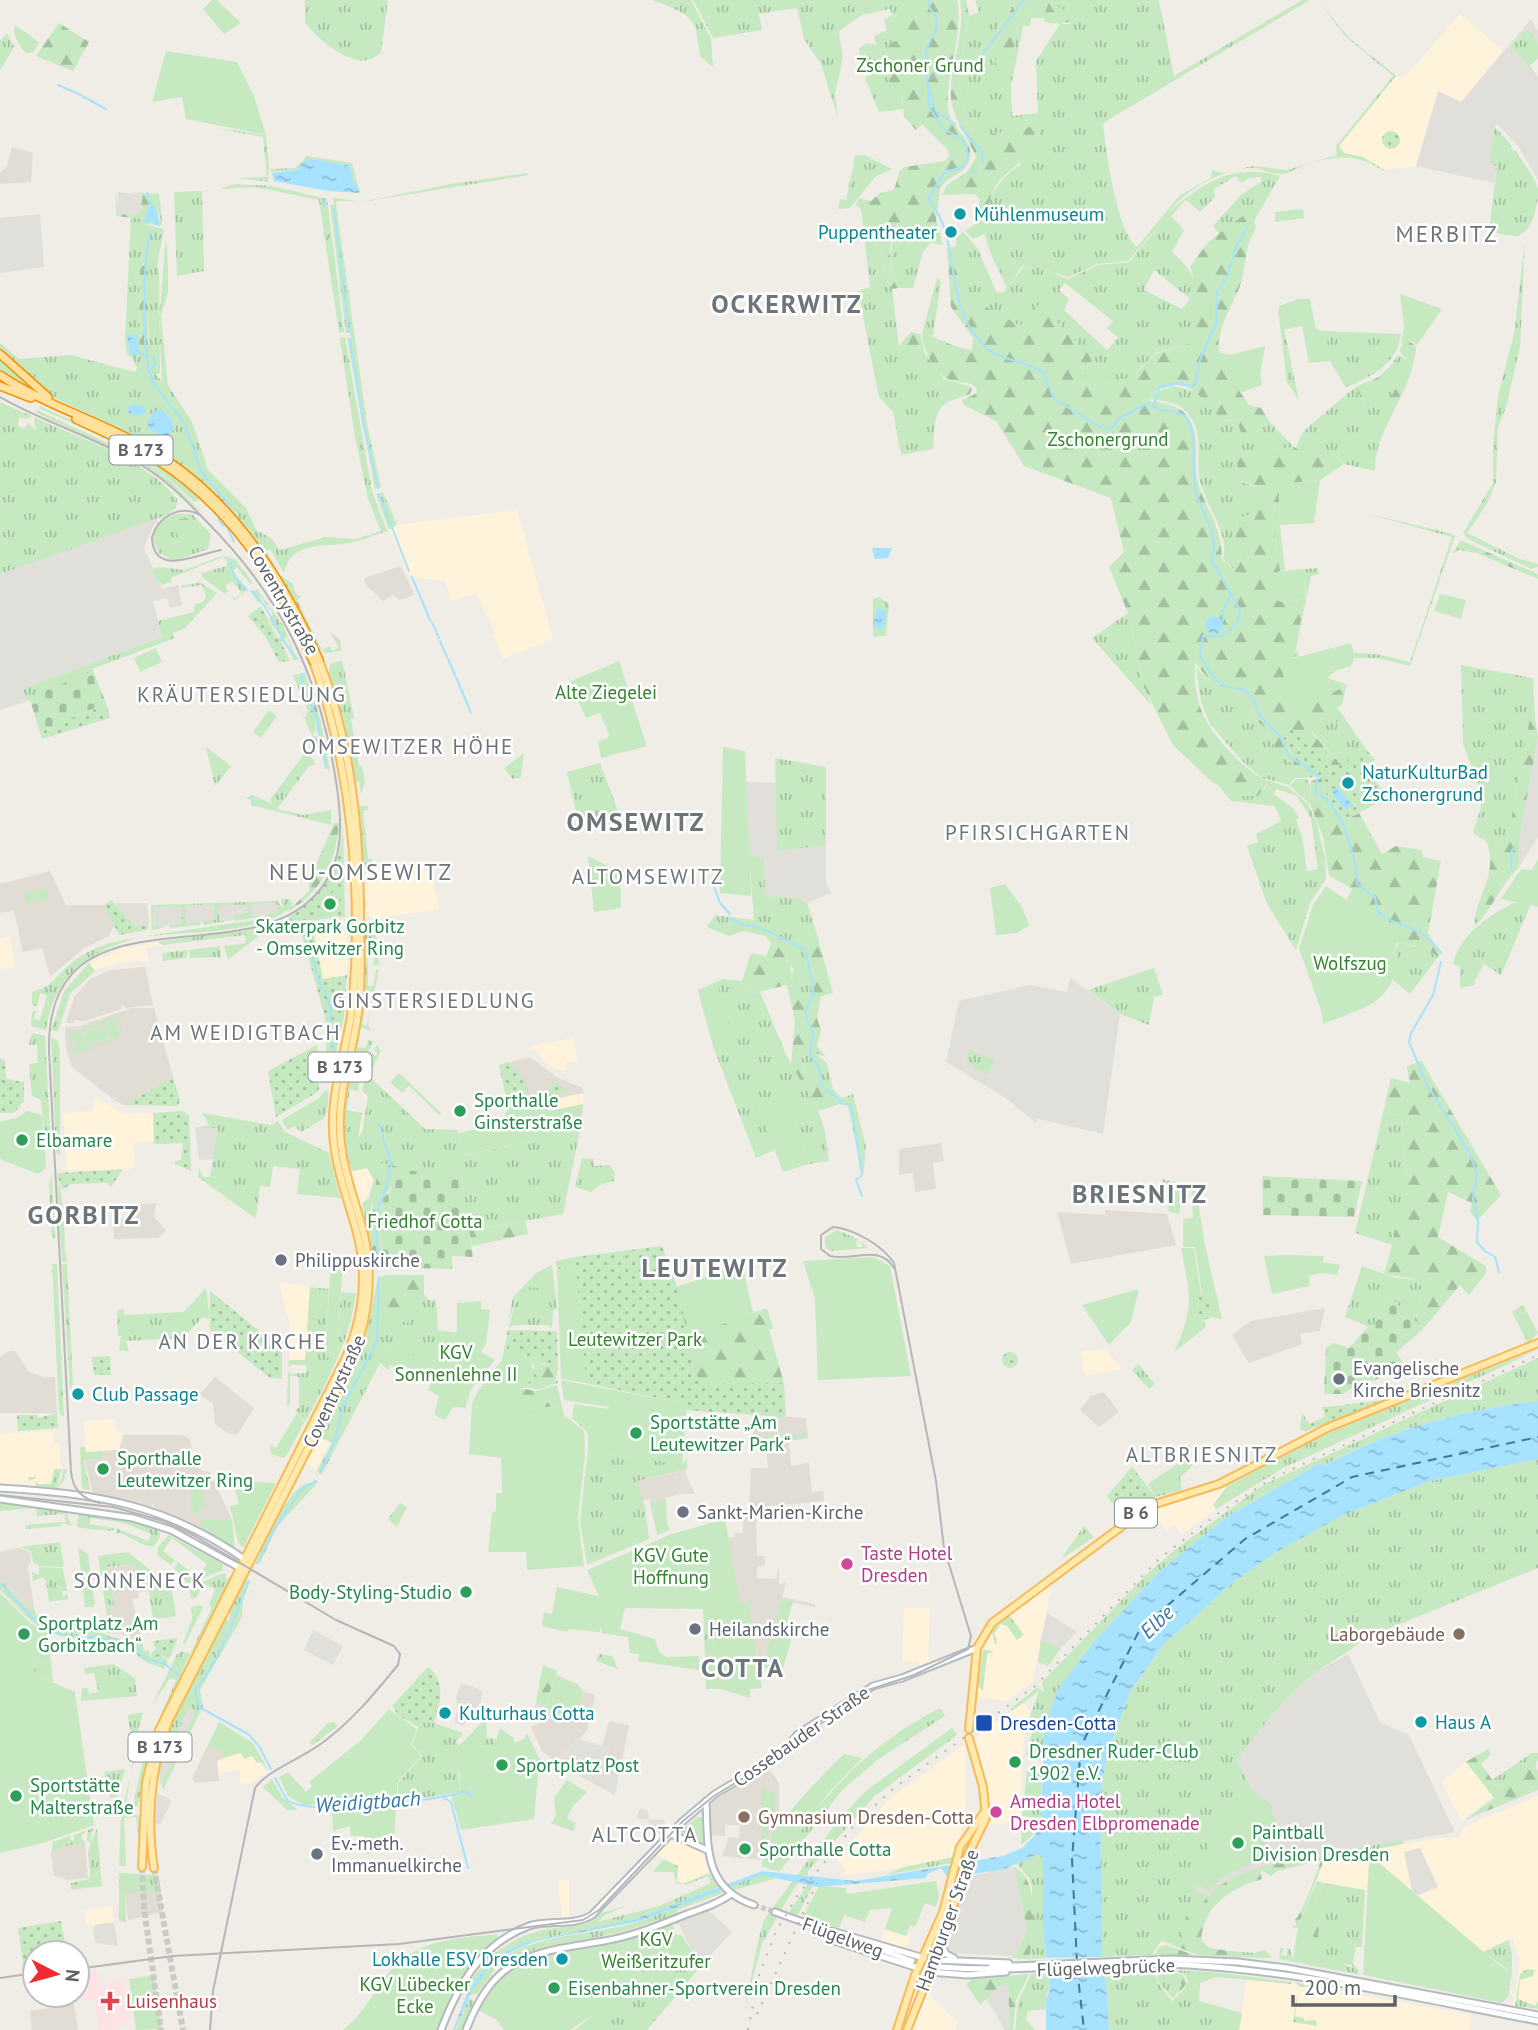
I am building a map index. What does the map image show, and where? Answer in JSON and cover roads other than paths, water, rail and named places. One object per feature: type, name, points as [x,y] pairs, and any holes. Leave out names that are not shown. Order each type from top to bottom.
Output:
[{"type":"highway","points":[[0,354],[31,384],[63,407]]},
{"type":"highway","name":"Coventrystraße","points":[[0,378],[159,454],[209,493],[244,532],[271,571],[316,661]]},
{"type":"highway","name":"Coventrystraße","points":[[0,378],[30,398],[140,450],[176,472],[205,498],[240,536],[267,573],[316,661]]},
{"type":"highway","points":[[0,386],[30,398]]},
{"type":"main road","name":"Coventrystraße","points":[[142,1867],[147,1813],[160,1746],[185,1680],[352,1360],[364,1324],[370,1290],[367,1245],[344,1166],[340,1132],[342,1090],[360,993],[358,844],[345,741],[316,661]]},
{"type":"main road","name":"B 6","points":[[969,1729],[977,1648],[992,1623],[1140,1510],[1219,1484],[1327,1428],[1538,1343]]},
{"type":"main road","points":[[0,1488],[111,1499],[151,1509],[179,1521],[246,1560]]},
{"type":"main road","points":[[0,1499],[114,1514],[167,1528],[242,1569]]},
{"type":"main road","points":[[167,1528],[172,1522],[179,1521]]},
{"type":"main road","name":"Cossebauder Straße","points":[[706,1801],[779,1756],[794,1738],[864,1691],[977,1648]]},
{"type":"main road","name":"Hamburger Straße","points":[[907,2030],[942,1945],[966,1859],[985,1821],[983,1787],[970,1738]]},
{"type":"main road","points":[[441,2030],[457,1989],[472,1967],[493,1947],[528,1926],[573,1922],[592,1915],[669,1833],[706,1801]]},
{"type":"main road","points":[[706,1801],[708,1851],[719,1881],[729,1893],[754,1905]]},
{"type":"main road","name":"Hamburger Straße","points":[[897,2030],[918,1968],[943,1912],[960,1847],[985,1811]]},
{"type":"main road","name":"Coventrystraße","points":[[147,1813],[154,1868]]},
{"type":"main road","points":[[669,1833],[708,1851]]},
{"type":"main road","points":[[466,2030],[485,1990],[497,1975],[521,1958],[546,1949],[607,1940],[651,1928],[729,1893]]},
{"type":"main road","name":"Flügelweg","points":[[775,1912],[912,1961]]},
{"type":"main road","points":[[813,1926],[831,1940],[929,1972],[968,1975],[1013,1967]]},
{"type":"main road","points":[[822,1930],[850,1935],[924,1958],[1013,1967]]},
{"type":"main road","points":[[942,1945],[946,1954],[960,1961]]},
{"type":"main road","points":[[1199,1963],[1287,1968],[1538,2015]]},
{"type":"main road","points":[[1199,1963],[1538,2021]]},
{"type":"main road","name":"Flügelwegbrücke","points":[[1013,1967],[1199,1963]]},
{"type":"main road","points":[[940,1967],[1013,1967]]},
{"type":"water","points":[[310,159],[349,165],[355,187],[358,186],[360,193],[328,191],[274,181],[272,173],[298,170],[302,163]]},
{"type":"water","points":[[149,206],[155,206],[160,226],[154,225],[153,222],[144,223]]},
{"type":"water","points":[[137,334],[139,350],[134,356],[130,353],[127,335]]},
{"type":"water","points":[[132,404],[146,407],[145,413],[137,417],[128,412],[127,408]]},
{"type":"water","points":[[159,409],[170,417],[174,429],[166,438],[147,428],[151,414]]},
{"type":"water","points":[[872,548],[892,548],[888,558],[875,559]]},
{"type":"water","points":[[877,608],[886,611],[886,623],[881,630],[873,626]]},
{"type":"water","points":[[1214,616],[1220,619],[1223,625],[1220,631],[1214,634],[1208,631],[1205,625],[1208,619]]},
{"type":"water","points":[[1337,787],[1352,805],[1346,809],[1347,813],[1333,794],[1333,789]]},
{"type":"water","name":"Elbe","points":[[1538,1401],[1538,1459],[1430,1481],[1343,1515],[1275,1553],[1235,1581],[1164,1644],[1130,1692],[1107,1756],[1100,1795],[1102,1972],[1106,1981],[1109,2030],[1046,2030],[1046,2000],[1050,1989],[1043,1928],[1043,1859],[1038,1854],[1005,1869],[948,1878],[941,1868],[927,1874],[926,1878],[818,1887],[761,1875],[640,1921],[536,1941],[513,1951],[489,1968],[471,1992],[453,2030],[466,1996],[479,1975],[505,1952],[527,1942],[636,1919],[762,1871],[856,1881],[1003,1856],[1022,1848],[1035,1835],[1041,1818],[1044,1734],[1059,1688],[1094,1642],[1160,1571],[1228,1516],[1320,1463],[1326,1465],[1376,1441],[1429,1423]]},
{"type":"waterway","points":[[929,0],[929,7],[937,18],[936,29],[926,50],[929,107],[943,128],[965,142],[968,156],[964,166],[944,173],[928,199],[939,215],[946,233],[956,291],[970,328],[990,351],[1043,372],[1054,399],[1103,429],[1114,427],[1118,419],[1146,404],[1180,413],[1186,418],[1192,430],[1196,492],[1214,543],[1211,559],[1240,610],[1238,622],[1223,636],[1203,636],[1200,657],[1217,681],[1228,687],[1242,689],[1253,697],[1260,716],[1280,736],[1289,756],[1318,775],[1315,793],[1333,807],[1340,819],[1351,846],[1357,884],[1375,897],[1378,912],[1418,931],[1441,953]]},
{"type":"waterway","points":[[954,71],[970,71],[1024,0]]},
{"type":"waterway","points":[[935,75],[940,71],[947,72]]},
{"type":"waterway","points":[[927,83],[936,112],[955,124]]},
{"type":"waterway","name":"Weidigtbach","points":[[58,85],[81,95]]},
{"type":"waterway","name":"Weidigtbach","points":[[82,96],[106,109]]},
{"type":"waterway","points":[[960,126],[981,151],[983,161]]},
{"type":"waterway","points":[[968,172],[977,171]]},
{"type":"waterway","name":"Weidigtbach","points":[[147,193],[151,205]]},
{"type":"waterway","points":[[324,207],[325,199]]},
{"type":"waterway","points":[[334,209],[349,332]]},
{"type":"waterway","points":[[1154,405],[1159,387],[1179,383],[1192,387],[1195,385],[1201,357],[1216,324],[1217,292],[1227,278],[1236,247],[1247,228]]},
{"type":"waterway","name":"Weidigtbach","points":[[150,233],[144,310],[146,354],[154,384],[184,423]]},
{"type":"waterway","points":[[350,339],[363,423],[378,488]]},
{"type":"waterway","points":[[137,351],[147,358]]},
{"type":"waterway","points":[[151,368],[155,366],[154,355]]},
{"type":"waterway","name":"Weidigtbach","points":[[185,426],[201,471],[231,507],[230,512]]},
{"type":"waterway","points":[[379,494],[409,571]]},
{"type":"waterway","points":[[218,519],[224,526]]},
{"type":"waterway","name":"Weidigtbach","points":[[225,523],[234,542]]},
{"type":"waterway","name":"Weidigtbach","points":[[231,562],[234,577],[247,590]]},
{"type":"waterway","points":[[412,577],[430,620]]},
{"type":"waterway","name":"Weidigtbach","points":[[251,591],[264,605],[297,659]]},
{"type":"waterway","points":[[1223,621],[1223,610],[1231,594]]},
{"type":"waterway","points":[[432,622],[439,638]]},
{"type":"waterway","points":[[440,641],[447,657]]},
{"type":"waterway","points":[[448,659],[455,675]]},
{"type":"waterway","name":"Weidigtbach","points":[[302,674],[303,685],[317,719],[326,768]]},
{"type":"waterway","points":[[456,677],[471,713]]},
{"type":"waterway","points":[[1511,869],[1512,850],[1516,847]]},
{"type":"waterway","points":[[712,881],[720,903],[730,914]]},
{"type":"waterway","points":[[729,918],[743,925]]},
{"type":"waterway","points":[[746,925],[761,928],[806,950],[814,995]]},
{"type":"waterway","name":"Weidigtbach","points":[[310,947],[320,985],[331,1008],[330,1041],[334,1049]]},
{"type":"waterway","points":[[1441,962],[1433,995],[1411,1033],[1409,1042],[1426,1083],[1469,1152],[1477,1174],[1473,1198],[1478,1222],[1477,1242],[1495,1257],[1499,1272]]},
{"type":"waterway","points":[[812,995],[805,1013],[813,1033],[810,1054],[819,1067],[822,1086],[844,1104]]},
{"type":"waterway","points":[[847,1104],[851,1105],[862,1175]]},
{"type":"waterway","name":"Weidigtbach","points":[[378,1266],[376,1215],[388,1182],[391,1164],[379,1124]]},
{"type":"waterway","points":[[861,1176],[856,1180],[862,1196]]},
{"type":"waterway","name":"Weidigtbach","points":[[320,1473],[336,1437],[343,1407],[377,1341],[379,1277]]},
{"type":"waterway","name":"Weidigtbach","points":[[257,1563],[277,1525],[301,1490],[316,1481]]},
{"type":"waterway","name":"Weidigtbach","points":[[249,1581],[220,1652],[195,1690],[199,1707],[248,1734],[259,1746],[271,1769]]},
{"type":"waterway","points":[[0,1583],[47,1629],[68,1636],[127,1643],[137,1647],[142,1657],[165,1664],[182,1678]]},
{"type":"waterway","name":"Weidigtbach","points":[[275,1778],[287,1800],[300,1805],[320,1807],[402,1803],[466,1791],[472,1797]]},
{"type":"waterway","points":[[443,1797],[451,1802],[468,1868]]},
{"type":"tunnel","points":[[142,1867],[144,1908],[161,2030]]},
{"type":"tunnel","points":[[154,1868],[183,2030]]},
{"type":"tunnel","points":[[754,1905],[775,1912]]},
{"type":"tunnel","points":[[912,1961],[936,1966]]},
{"type":"tram line","points":[[0,397],[104,445],[148,469],[182,497],[232,549],[275,607],[306,669],[328,738],[340,810],[336,859],[321,889],[308,902],[275,921],[235,931],[148,941],[109,950],[77,969],[56,1001],[49,1051],[71,1472],[80,1493],[100,1503]]},
{"type":"tram line","points":[[200,515],[184,511],[164,518],[152,537],[154,550],[160,557],[169,560],[221,550]]},
{"type":"tram line","points":[[91,1967],[173,1956],[399,1944],[583,1920],[599,1910],[683,1821],[714,1796],[779,1756],[795,1738],[865,1691],[914,1675],[968,1649],[971,1636],[944,1548],[936,1481],[894,1263],[875,1244],[850,1231],[833,1227],[821,1235],[821,1249],[830,1256],[881,1256],[894,1268]]},
{"type":"tram line","points":[[0,1495],[113,1507],[163,1521],[193,1535],[336,1620],[394,1646],[400,1654],[398,1665],[343,1726],[314,1749],[268,1775],[255,1788],[213,1991],[210,2030]]},
{"type":"tram line","points":[[0,1978],[21,1975]]},
{"type":"railway","points":[[748,2030],[759,1975],[776,1931],[798,1895],[856,1823],[894,1788],[1034,1687],[1160,1558],[1216,1515],[1271,1479],[1538,1355]]},
{"type":"railway","points":[[757,2014],[817,1883]]},
{"type":"place","name":"Mühlenmuseum","points":[[960,214]]},
{"type":"place","name":"Puppentheater","points":[[951,232]]},
{"type":"place","name":"NaturKulturBad Zschonergrund","points":[[1348,783]]},
{"type":"place","name":"Skaterpark Gorbitz - Omsewitzer Ring","points":[[330,904]]},
{"type":"place","name":"Sporthalle Ginsterstraße","points":[[460,1111]]},
{"type":"place","name":"Elbamare","points":[[22,1140]]},
{"type":"place","name":"Philippuskirche","points":[[281,1260]]},
{"type":"place","name":"Evangelische Kirche Briesnitz","points":[[1339,1379]]},
{"type":"place","name":"Club Passage","points":[[78,1394]]},
{"type":"place","name":"Sportstätte „Am Leutewitzer Park“","points":[[636,1433]]},
{"type":"place","name":"Sporthalle Leutewitzer Ring","points":[[103,1469]]},
{"type":"place","name":"Sankt-Marien-Kirche","points":[[683,1512]]},
{"type":"place","name":"Taste Hotel Dresden","points":[[847,1564]]},
{"type":"place","name":"Body-Styling-Studio","points":[[466,1592]]},
{"type":"place","name":"Heilandskirche","points":[[695,1629]]},
{"type":"place","name":"Sportplatz „Am Gorbitzbach“","points":[[24,1634]]},
{"type":"place","name":"Laborgebäude","points":[[1459,1634]]},
{"type":"place","name":"Kulturhaus Cotta","points":[[445,1713]]},
{"type":"place","name":"Haus A","points":[[1421,1722]]},
{"type":"place","name":"Dresden-Cotta","points":[[984,1723]]},
{"type":"place","name":"Dresdner Ruder-Club 1902 e.V.","points":[[1015,1762]]},
{"type":"place","name":"Sportplatz Post","points":[[502,1765]]},
{"type":"place","name":"Sportstätte Malterstraße","points":[[16,1796]]},
{"type":"place","name":"Amedia Hotel Dresden Elbpromenade","points":[[996,1812]]},
{"type":"place","name":"Gymnasium Dresden-Cotta","points":[[744,1817]]},
{"type":"place","name":"Paintball Division Dresden","points":[[1238,1843]]},
{"type":"place","name":"Sporthalle Cotta","points":[[745,1849]]},
{"type":"place","name":"Ev.-meth. Immanuelkirche","points":[[317,1854]]},
{"type":"place","name":"Lokhalle ESV Dresden","points":[[562,1959]]},
{"type":"place","name":"Eisenbahner-Sportverein Dresden","points":[[554,1988]]},
{"type":"place","name":"Luisenhaus","points":[[110,2001]]},
{"type":"district","name":"MERBITZ","points":[[1447,234]]},
{"type":"district","name":"OCKERWITZ","points":[[787,304]]},
{"type":"district","name":"KRÄUTERSIEDLUNG","points":[[242,695]]},
{"type":"district","name":"OMSEWITZER HÖHE","points":[[408,747]]},
{"type":"district","name":"OMSEWITZ","points":[[636,822]]},
{"type":"district","name":"PFIRSICHGARTEN","points":[[1038,833]]},
{"type":"district","name":"NEU-OMSEWITZ","points":[[361,872]]},
{"type":"district","name":"ALTOMSEWITZ","points":[[648,877]]},
{"type":"district","name":"GINSTERSIEDLUNG","points":[[434,1001]]},
{"type":"district","name":"AM WEIDIGTBACH","points":[[246,1033]]},
{"type":"district","name":"BRIESNITZ","points":[[1140,1194]]},
{"type":"district","name":"GORBITZ","points":[[84,1215]]},
{"type":"district","name":"LEUTEWITZ","points":[[715,1268]]},
{"type":"district","name":"AN DER KIRCHE","points":[[243,1342]]},
{"type":"district","name":"ALTBRIESNITZ","points":[[1202,1455]]},
{"type":"district","name":"SONNENECK","points":[[140,1581]]},
{"type":"district","name":"COTTA","points":[[743,1668]]},
{"type":"district","name":"ALTCOTTA","points":[[645,1835]]},
{"type":"park label","name":"Zschoner Grund","points":[[920,65]]},
{"type":"park label","name":"Zschonergrund","points":[[1108,439]]},
{"type":"park label","name":"Alte Ziegelei","points":[[606,692]]},
{"type":"park label","name":"Wolfszug","points":[[1350,963]]},
{"type":"park label","name":"Friedhof Cotta","points":[[425,1221]]},
{"type":"park label","name":"Leutewitzer Park","points":[[635,1339]]},
{"type":"park label","name":"KGV Sonnenlehne II","points":[[456,1363]]},
{"type":"park label","name":"KGV Gute Hoffnung","points":[[671,1566]]},
{"type":"park label","name":"KGV Weißeritzufer","points":[[656,1950]]},
{"type":"park label","name":"KGV Lübecker Ecke","points":[[415,1995]]}]
